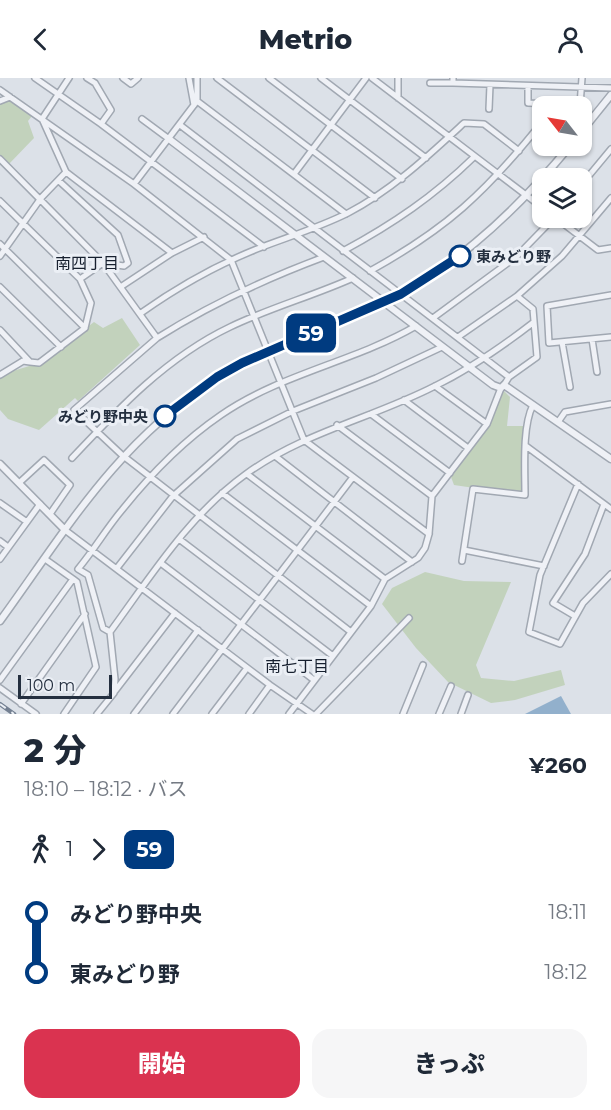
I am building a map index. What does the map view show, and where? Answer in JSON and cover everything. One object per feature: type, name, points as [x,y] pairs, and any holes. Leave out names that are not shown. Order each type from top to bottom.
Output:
[{"type":"street","points":[[35,78],[101,124],[264,246]]},
{"type":"street","points":[[42,119],[69,78]]},
{"type":"street","points":[[87,78],[95,83],[111,110],[101,124]]},
{"type":"street","points":[[123,78],[131,84],[138,78]]},
{"type":"street","points":[[189,78],[195,103],[346,214]]},
{"type":"street","points":[[134,184],[195,103],[197,78]]},
{"type":"street","points":[[217,78],[375,198]]},
{"type":"street","points":[[269,78],[402,179]]},
{"type":"street","points":[[321,78],[426,158]]},
{"type":"street","points":[[294,174],[366,78]]},
{"type":"street","points":[[372,78],[532,200]]},
{"type":"street","points":[[398,78],[398,98]]},
{"type":"street","points":[[528,86],[528,103],[580,105],[582,78]]},
{"type":"street","points":[[430,83],[453,81],[490,85],[611,88]]},
{"type":"street","points":[[489,109],[490,85]]},
{"type":"street","points":[[0,90],[134,184],[231,260],[283,382],[304,440],[429,534]]},
{"type":"street","points":[[592,119],[611,95]]},
{"type":"street","points":[[0,101],[10,97]]},
{"type":"street","points":[[42,119],[66,172],[172,254]]},
{"type":"street","points":[[142,119],[493,385],[503,386],[611,459]]},
{"type":"street","points":[[141,313],[183,284],[231,260],[296,236],[346,214],[375,198],[402,179],[464,123],[484,124],[519,151]]},
{"type":"street","points":[[180,125],[509,377]]},
{"type":"street","points":[[370,271],[441,228],[499,176],[532,135]]},
{"type":"street","points":[[592,172],[611,149]]},
{"type":"street","points":[[0,621],[65,530],[122,456],[145,433],[217,377],[268,351],[401,294],[471,248],[527,196],[561,156]]},
{"type":"street","points":[[344,250],[380,231],[426,201],[474,157]]},
{"type":"street","points":[[0,159],[103,263],[122,286],[157,338]]},
{"type":"street","points":[[0,256],[40,198],[66,172]]},
{"type":"street","points":[[59,181],[118,235],[128,264],[124,266],[103,263],[80,279]]},
{"type":"street","points":[[458,337],[543,276],[611,198]]},
{"type":"street","points":[[0,201],[80,279],[91,303],[85,328],[61,347],[39,363],[23,362],[1,373]]},
{"type":"street","points":[[433,318],[516,257],[545,228]]},
{"type":"street","points":[[568,228],[598,250],[611,248]]},
{"type":"street","points":[[122,286],[172,254],[204,237]]},
{"type":"street","points":[[0,244],[85,328]]},
{"type":"street","points":[[324,257],[244,289],[200,311],[157,338],[74,410],[122,456],[351,632]]},
{"type":"street","points":[[72,458],[143,385],[171,363],[229,328],[353,278]]},
{"type":"street","points":[[0,287],[61,347]]},
{"type":"street","points":[[611,295],[547,306],[549,343],[611,337]]},
{"type":"street","points":[[290,714],[371,606],[385,579],[412,562],[425,548],[429,534],[432,496],[487,424],[509,377],[537,357],[533,309],[517,296]]},
{"type":"street","points":[[114,693],[116,679],[110,632],[199,514],[222,493],[247,474],[304,440],[435,386],[469,367],[534,322]]},
{"type":"street","points":[[110,632],[103,628],[88,575],[78,569],[121,511],[150,477],[222,414],[283,382],[382,344],[416,326]]},
{"type":"street","points":[[0,330],[30,362]]},
{"type":"street","points":[[592,339],[597,372]]},
{"type":"street","points":[[562,342],[570,387]]},
{"type":"street","points":[[117,568],[173,496],[237,439],[293,411],[376,378],[442,346]]},
{"type":"street","points":[[435,386],[487,424]]},
{"type":"street","points":[[404,400],[468,448]]},
{"type":"street","points":[[558,422],[565,412],[611,404]]},
{"type":"street","points":[[462,561],[473,489],[525,495],[526,446],[530,411],[533,405]]},
{"type":"street","points":[[371,414],[450,473]]},
{"type":"street","points":[[337,425],[432,496]]},
{"type":"street","points":[[526,446],[611,509]]},
{"type":"street","points":[[276,456],[412,562]]},
{"type":"street","points":[[19,483],[44,460],[70,485],[50,514]]},
{"type":"street","points":[[0,464],[65,530],[270,686],[314,714],[409,618]]},
{"type":"street","points":[[247,474],[385,579]]},
{"type":"street","points":[[173,714],[353,477]]},
{"type":"street","points":[[578,484],[544,566],[530,632],[560,644],[583,603],[611,574]]},
{"type":"street","points":[[222,493],[371,606]]},
{"type":"street","points":[[0,503],[27,522]]},
{"type":"street","points":[[0,559],[40,504]]},
{"type":"street","points":[[575,616],[553,603],[585,554],[604,504]]},
{"type":"street","points":[[179,539],[333,656]]},
{"type":"street","points":[[0,541],[8,547]]},
{"type":"street","points":[[464,550],[544,566]]},
{"type":"street","points":[[45,559],[77,582],[96,667],[64,714]]},
{"type":"street","points":[[162,564],[314,680]]},
{"type":"street","points":[[0,680],[73,579]]},
{"type":"street","points":[[97,714],[175,613]]},
{"type":"street","points":[[21,704],[85,614]]},
{"type":"street","points":[[134,714],[198,630]]},
{"type":"street","points":[[403,714],[423,665]]},
{"type":"street","points":[[212,714],[247,668]]},
{"type":"street","points":[[249,714],[270,686]]},
{"type":"street","points":[[439,714],[451,686]]},
{"type":"street","points":[[0,688],[36,714]]},
{"type":"street","points":[[461,714],[468,695]]},
{"type":"green space","points":[[8,100],[32,116],[28,121],[34,138],[9,164],[0,155],[0,103]]},
{"type":"green space","points":[[122,318],[140,345],[78,401],[75,398],[39,430],[8,419],[0,410],[0,375],[39,363],[94,322],[103,328]]},
{"type":"green space","points":[[503,390],[510,397],[507,426],[525,426],[522,495],[454,485],[451,477],[491,423]]},
{"type":"green space","points":[[425,572],[464,581],[511,582],[476,665],[481,678],[514,681],[561,670],[565,685],[515,700],[491,703],[448,682],[416,648],[382,604],[392,588]]},
{"type":"water","points":[[561,696],[571,714],[525,714]]},
{"type":"railway","points":[[0,704],[14,714]]},
{"type":"bus line","name":"59","points":[[165,416],[217,377],[242,363],[297,338],[361,314],[428,279],[460,256]]},
{"type":"place","name":"東みどり野","points":[[460,256]]},
{"type":"place","name":"みどり野中央","points":[[165,416]]},
{"type":"district","name":"南四丁目","points":[[87,263]]},
{"type":"district","name":"南七丁目","points":[[297,666]]}]
